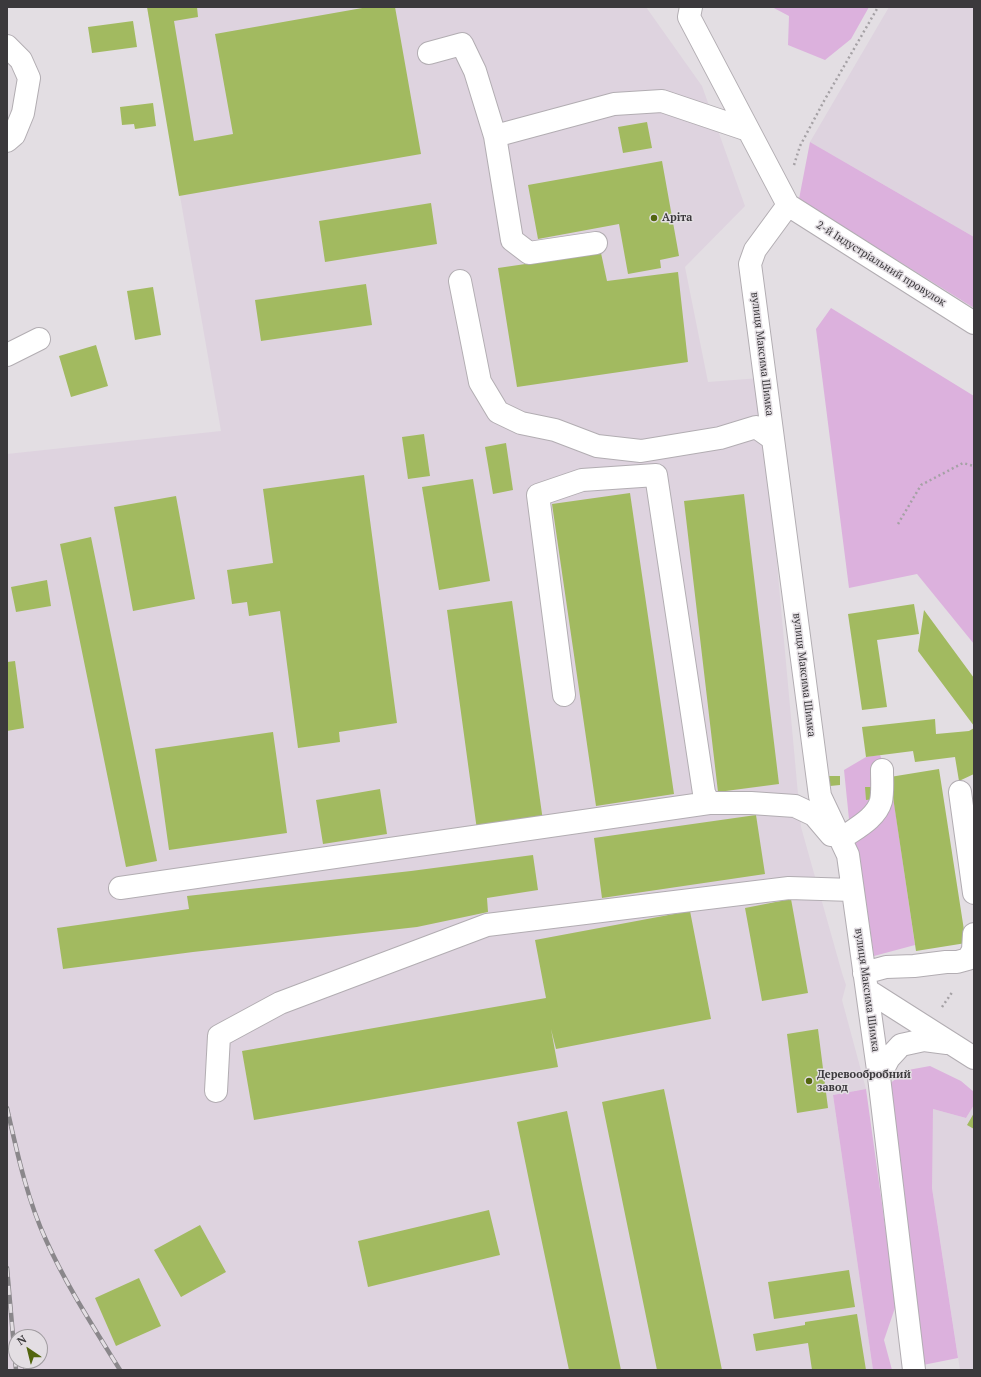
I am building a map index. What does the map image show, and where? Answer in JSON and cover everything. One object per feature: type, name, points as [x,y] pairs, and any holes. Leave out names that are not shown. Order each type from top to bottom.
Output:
[{"type":"street","points":[[686,10],[788,205]]},
{"type":"street","points":[[429,53],[462,44],[474,71],[495,136],[512,240],[529,253],[596,242]]},
{"type":"street","points":[[7,46],[21,60],[29,78],[23,113],[14,136],[7,141]]},
{"type":"street","points":[[495,136],[614,104],[662,101],[748,130]]},
{"type":"street","name":"2-й Індустріальний провулок","points":[[788,205],[974,323]]},
{"type":"street","name":"вулиця Максима Шимка","points":[[788,205],[755,250],[750,264],[820,796],[844,847],[853,890],[879,1077],[914,1370]]},
{"type":"street","points":[[460,282],[480,382],[498,412],[510,418],[521,423],[555,430],[597,446],[641,451],[720,438],[756,427],[773,438]]},
{"type":"street","points":[[7,355],[39,339]]},
{"type":"street","points":[[564,695],[538,495],[582,480],[656,475],[704,793],[709,803]]},
{"type":"street","points":[[120,888],[709,803],[752,803],[795,806],[814,815],[844,847],[876,811],[881,801],[882,770]]},
{"type":"street","points":[[960,792],[974,893]]},
{"type":"street","points":[[216,1091],[219,1036],[280,1003],[486,925],[789,888],[853,890]]},
{"type":"street","points":[[974,934],[973,950],[968,959],[957,962],[886,967],[865,981],[950,1043],[974,1058]]},
{"type":"street","points":[[879,1077],[889,1058],[901,1045],[924,1040],[950,1043]]},
{"type":"path","points":[[794,166],[804,140],[878,7]]},
{"type":"path","points":[[898,524],[921,485],[963,463],[974,466]]},
{"type":"path","points":[[942,1007],[953,991]]},
{"type":"shaded area","points":[[147,7],[646,7],[702,86],[745,206],[685,267],[708,382],[760,378],[801,827],[846,985],[842,1000],[866,1089],[833,1095],[873,1370],[7,1370],[7,454],[221,431]]},
{"type":"shaded area","points":[[772,7],[869,7],[851,39],[825,60],[788,45],[789,16]]},
{"type":"shaded area","points":[[889,7],[974,7],[974,237],[810,142]]},
{"type":"shaded area","points":[[810,142],[974,237],[974,308],[799,199]]},
{"type":"shaded area","points":[[831,308],[974,396],[974,644],[917,574],[849,588],[816,329]]},
{"type":"shaded area","points":[[880,755],[891,782],[915,945],[874,956],[861,869],[850,829],[844,770],[866,757]]},
{"type":"shaded area","points":[[930,1066],[961,1081],[974,1092],[974,1105],[966,1118],[933,1109],[932,1188],[958,1358],[923,1365],[889,1084],[908,1070]]},
{"type":"shaded area","points":[[866,1089],[896,1305],[884,1340],[892,1370],[873,1370],[833,1095]]},
{"type":"shaded area","points":[[974,1105],[974,1370],[960,1370],[932,1188],[933,1109],[966,1118]]},
{"type":"building","points":[[147,7],[197,7],[198,17],[174,21],[194,141],[233,134],[215,34],[368,7],[395,7],[421,154],[179,196]]},
{"type":"building","points":[[133,21],[137,47],[92,53],[88,27]]},
{"type":"building","points":[[153,103],[156,126],[135,129],[134,124],[122,125],[120,107]]},
{"type":"building","points":[[647,122],[652,148],[623,153],[618,127]]},
{"type":"building","points":[[662,161],[679,256],[660,260],[661,268],[628,274],[619,224],[538,239],[528,185]]},
{"type":"building","points":[[431,203],[437,244],[325,262],[319,221]]},
{"type":"building","points":[[601,253],[607,281],[678,272],[688,362],[517,387],[498,268]]},
{"type":"building","points":[[366,284],[372,325],[261,341],[255,300]]},
{"type":"building","points":[[153,287],[161,335],[135,340],[127,291]]},
{"type":"building","points":[[96,345],[108,386],[71,397],[59,356]]},
{"type":"building","points":[[424,434],[430,476],[408,479],[402,437]]},
{"type":"building","points":[[506,443],[513,490],[493,494],[485,447]]},
{"type":"building","points":[[364,475],[397,723],[339,732],[340,742],[298,748],[280,611],[249,616],[247,602],[232,604],[227,570],[273,563],[263,489]]},
{"type":"building","points":[[473,479],[490,581],[439,590],[422,487]]},
{"type":"building","points":[[630,493],[674,794],[596,806],[552,504]]},
{"type":"building","points":[[744,494],[779,784],[718,792],[684,501]]},
{"type":"building","points":[[176,496],[195,599],[133,611],[114,507]]},
{"type":"building","points":[[91,537],[157,861],[126,867],[60,544]]},
{"type":"building","points":[[47,580],[51,606],[16,612],[11,587]]},
{"type":"building","points":[[512,601],[543,821],[477,830],[447,610]]},
{"type":"building","points":[[914,604],[919,634],[877,640],[887,707],[862,710],[848,614]]},
{"type":"building","points":[[924,610],[974,678],[974,726],[918,651]]},
{"type":"building","points":[[15,661],[24,728],[7,731],[7,662]]},
{"type":"building","points":[[935,719],[936,734],[969,731],[974,728],[974,774],[959,781],[955,757],[915,762],[913,751],[866,757],[862,727]]},
{"type":"building","points":[[273,732],[287,833],[169,850],[155,749]]},
{"type":"building","points":[[939,769],[966,943],[916,951],[890,777]]},
{"type":"building","points":[[829,776],[840,776],[840,785],[830,786]]},
{"type":"building","points":[[865,787],[873,787],[874,799],[866,800]]},
{"type":"building","points":[[380,789],[387,834],[323,844],[316,800]]},
{"type":"building","points":[[756,815],[765,874],[602,898],[594,838]]},
{"type":"building","points":[[533,855],[538,890],[487,898],[488,912],[417,927],[193,952],[63,969],[57,928],[189,909],[187,896],[411,871]]},
{"type":"building","points":[[791,899],[808,993],[762,1001],[745,908]]},
{"type":"building","points":[[690,911],[711,1019],[556,1049],[551,1029],[558,1067],[254,1120],[242,1051],[546,998],[535,940]]},
{"type":"building","name":"Деревообробний завод","points":[[818,1029],[828,1108],[797,1113],[787,1034]]},
{"type":"building","points":[[664,1089],[722,1370],[657,1370],[602,1102]]},
{"type":"building","points":[[567,1111],[621,1370],[569,1370],[533,1200],[517,1122]]},
{"type":"building","points":[[974,1113],[974,1129],[967,1125]]},
{"type":"building","points":[[489,1210],[500,1255],[368,1287],[358,1241]]},
{"type":"building","points":[[200,1225],[226,1272],[181,1297],[154,1250]]},
{"type":"building","points":[[849,1270],[855,1307],[774,1319],[768,1282]]},
{"type":"building","points":[[139,1278],[161,1326],[116,1346],[95,1298]]},
{"type":"building","points":[[857,1314],[866,1370],[812,1370],[808,1343],[756,1351],[753,1334],[805,1325],[805,1322]]},
{"type":"railway","points":[[7,1108],[28,1192],[39,1224],[71,1290],[120,1370]]},
{"type":"railway","points":[[7,1268],[16,1370]]},
{"type":"place","name":"Аріта","points":[[654,218]]},
{"type":"place","name":"Деревообробний завод","points":[[809,1081]]}]
